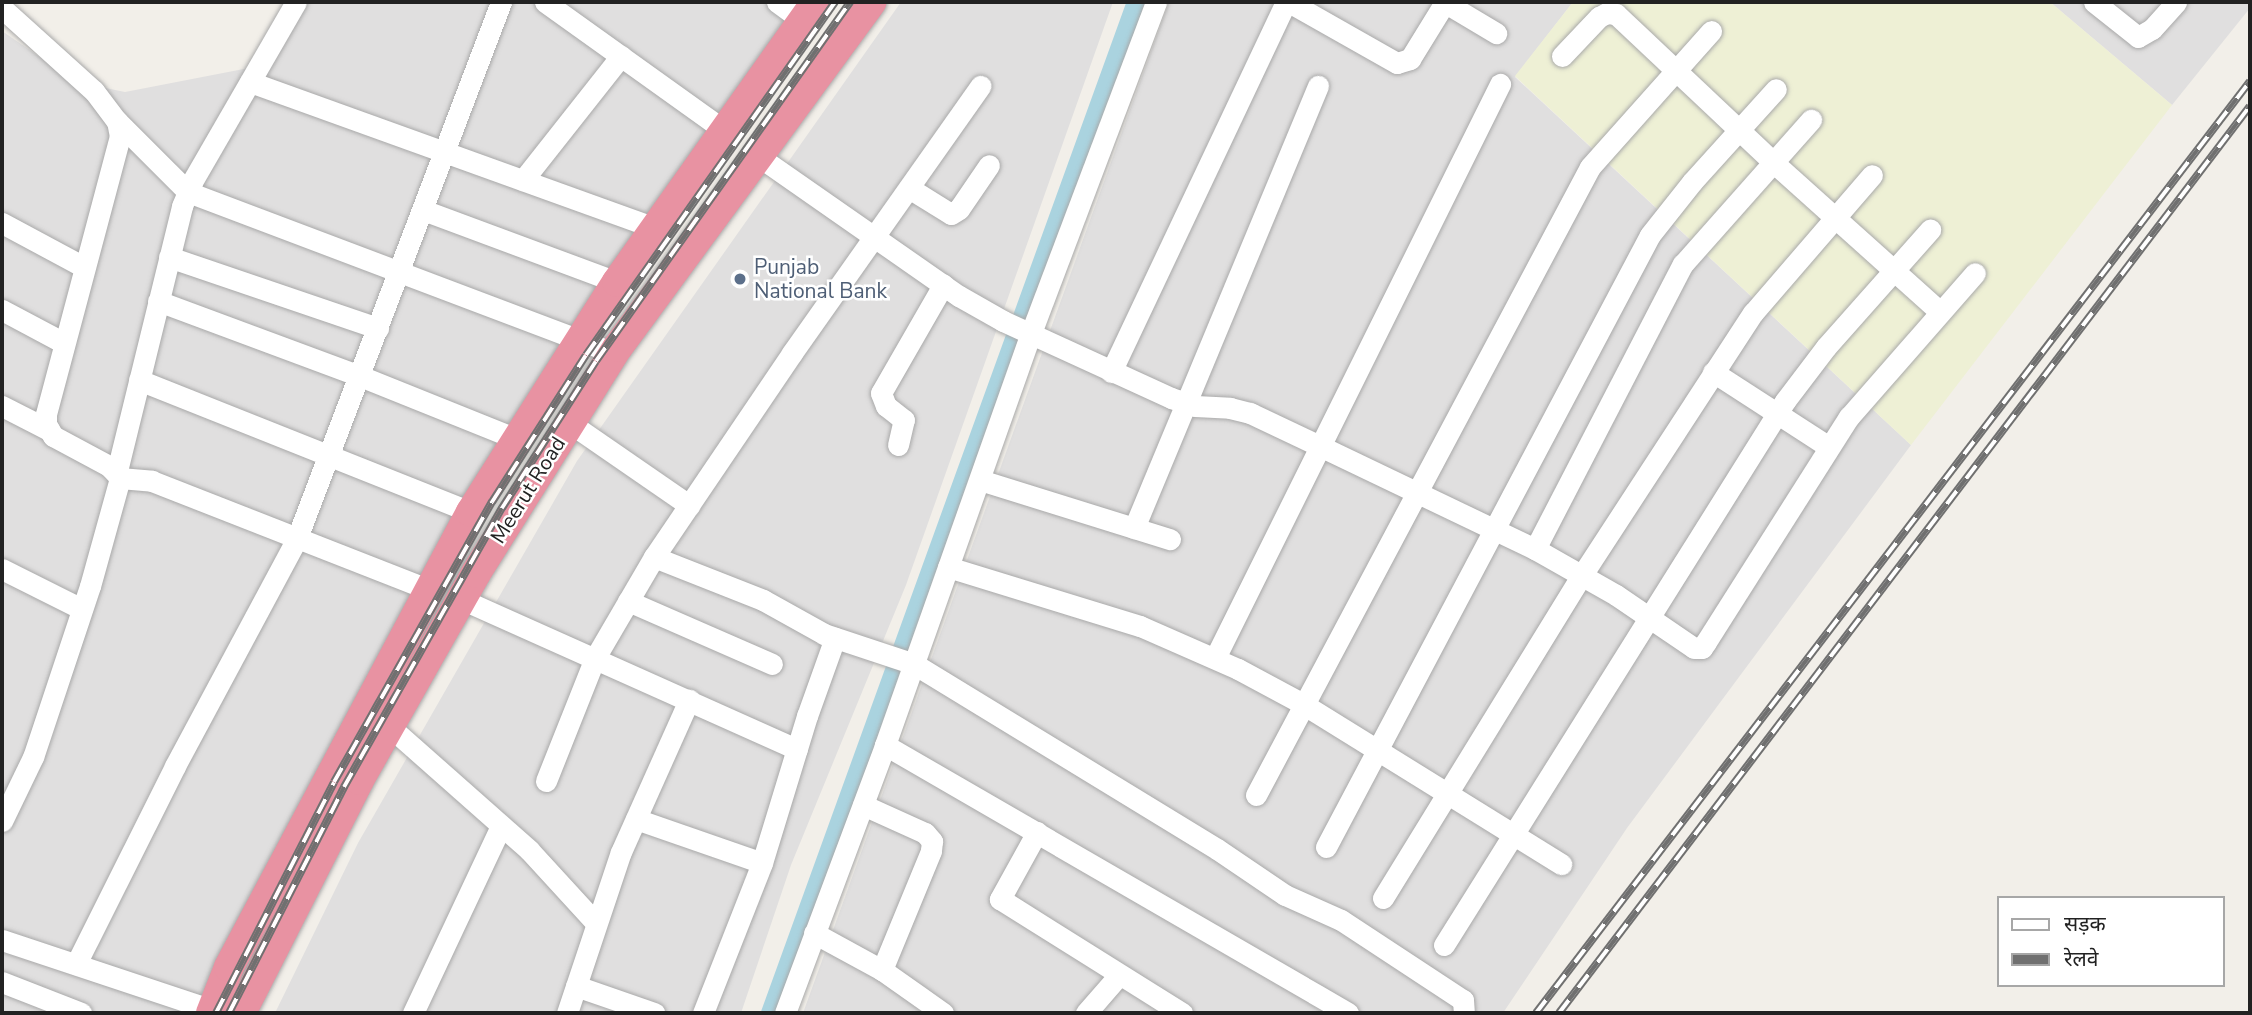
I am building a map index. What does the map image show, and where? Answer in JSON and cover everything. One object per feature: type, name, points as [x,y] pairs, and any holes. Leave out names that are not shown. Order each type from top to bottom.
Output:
[{"type":"highway","name":"Meerut Road","points":[[221,1012],[461,599],[614,353],[871,2]]},
{"type":"highway","name":"Meerut Road","points":[[221,1012],[229,967],[427,589],[471,512],[617,282],[809,11]]},
{"type":"street","points":[[3,816],[33,757],[82,609],[118,475],[169,257],[188,192],[296,2]]},
{"type":"street","points":[[76,964],[175,766],[297,538],[501,2]]},
{"type":"street","points":[[545,2],[724,130]]},
{"type":"street","points":[[777,2],[809,11]]},
{"type":"street","points":[[785,1013],[885,745],[902,659],[948,567],[980,480],[1027,332],[1156,2]]},
{"type":"street","points":[[1111,372],[1287,2],[1397,62],[1410,59],[1445,2],[1496,33]]},
{"type":"street","points":[[2094,2],[2138,37],[2145,35],[2176,2]]},
{"type":"street","points":[[2,8],[94,92],[117,121],[188,192],[614,353]]},
{"type":"street","points":[[1562,56],[1607,13],[1623,20],[1773,162],[1940,312]]},
{"type":"street","points":[[1256,795],[1590,167],[1711,31]]},
{"type":"street","points":[[523,180],[621,56]]},
{"type":"street","points":[[250,82],[656,228]]},
{"type":"street","points":[[1215,658],[1500,84]]},
{"type":"street","points":[[546,781],[595,658],[654,557],[980,86]]},
{"type":"street","points":[[1134,528],[1318,86]]},
{"type":"street","points":[[1326,848],[1650,235],[1776,89]]},
{"type":"street","points":[[1535,549],[1683,264],[1811,120]]},
{"type":"street","points":[[117,121],[120,136],[116,154],[46,414],[49,430],[53,436],[118,475],[152,481],[427,589]]},
{"type":"street","points":[[758,156],[943,285],[1003,321],[1185,404],[1250,413],[1535,549],[1647,616],[1687,645],[1702,648],[1858,405],[1975,273]]},
{"type":"street","points":[[909,188],[951,214],[960,209],[989,165]]},
{"type":"street","points":[[1383,898],[1582,575],[1713,372],[1766,295],[1872,174]]},
{"type":"street","points":[[423,210],[617,282]]},
{"type":"street","points":[[2,223],[84,267]]},
{"type":"street","points":[[1444,945],[1647,616],[1777,414],[1811,364],[1930,230]]},
{"type":"street","points":[[169,257],[378,328]]},
{"type":"street","points":[[898,445],[904,421],[886,406],[881,393],[943,285]]},
{"type":"street","points":[[158,301],[360,376],[517,439]]},
{"type":"street","points":[[2,310],[64,343]]},
{"type":"street","points":[[1713,372],[1829,447]]},
{"type":"street","points":[[139,380],[471,512]]},
{"type":"street","points":[[2,406],[49,430]]},
{"type":"street","points":[[570,423],[689,505]]},
{"type":"street","points":[[980,480],[1170,539]]},
{"type":"street","points":[[654,557],[762,600],[835,638],[902,659],[1217,849],[1286,895],[1341,920],[1463,1000],[1464,1013]]},
{"type":"street","points":[[948,567],[1140,626],[1215,658],[1303,704],[1561,864]]},
{"type":"street","points":[[2,569],[82,609]]},
{"type":"street","points":[[461,599],[797,749]]},
{"type":"street","points":[[628,601],[772,664]]},
{"type":"street","points":[[703,1013],[762,863],[835,638]]},
{"type":"street","points":[[566,1013],[595,922],[636,819],[689,700]]},
{"type":"street","points":[[389,726],[551,872],[595,922]]},
{"type":"street","points":[[885,745],[1348,1013]]},
{"type":"street","points":[[863,805],[925,833],[932,841],[931,851],[882,970]]},
{"type":"street","points":[[636,819],[762,863]]},
{"type":"street","points":[[413,1013],[501,826]]},
{"type":"street","points":[[1037,832],[1000,899],[1182,1013]]},
{"type":"street","points":[[814,933],[882,970],[943,1013]]},
{"type":"street","points":[[2,940],[221,1012]]},
{"type":"street","points":[[1086,1013],[1119,975]]},
{"type":"street","points":[[2,982],[81,1013]]},
{"type":"street","points":[[576,986],[631,1010],[654,1013]]},
{"type":"shaded area","points":[[299,2],[789,2],[801,10],[608,286],[203,1013],[2,1013],[2,31],[76,82],[125,92],[254,67]]},
{"type":"shaded area","points":[[901,2],[1113,2],[906,585],[791,865],[741,1013],[275,1013],[358,843],[577,461]]},
{"type":"shaded area","points":[[1169,2],[1573,2],[1515,77],[1911,445],[1627,828],[1503,1013],[803,1013]]},
{"type":"shaded area","points":[[2050,2],[2250,2],[2250,8],[2172,105]]},
{"type":"green space","points":[[1573,2],[2050,2],[2172,105],[1911,445],[1515,76]]},
{"type":"waterway","points":[[770,1013],[1136,2]]},
{"type":"railway","points":[[216,1013],[334,782],[492,502],[586,355],[835,2]]},
{"type":"railway","points":[[229,1013],[344,787],[502,508],[596,361],[850,2]]},
{"type":"railway","points":[[1536,1013],[2250,81]]},
{"type":"railway","points":[[1559,1013],[2250,106]]},
{"type":"place","name":"Punjab National Bank","points":[[740,279]]}]
